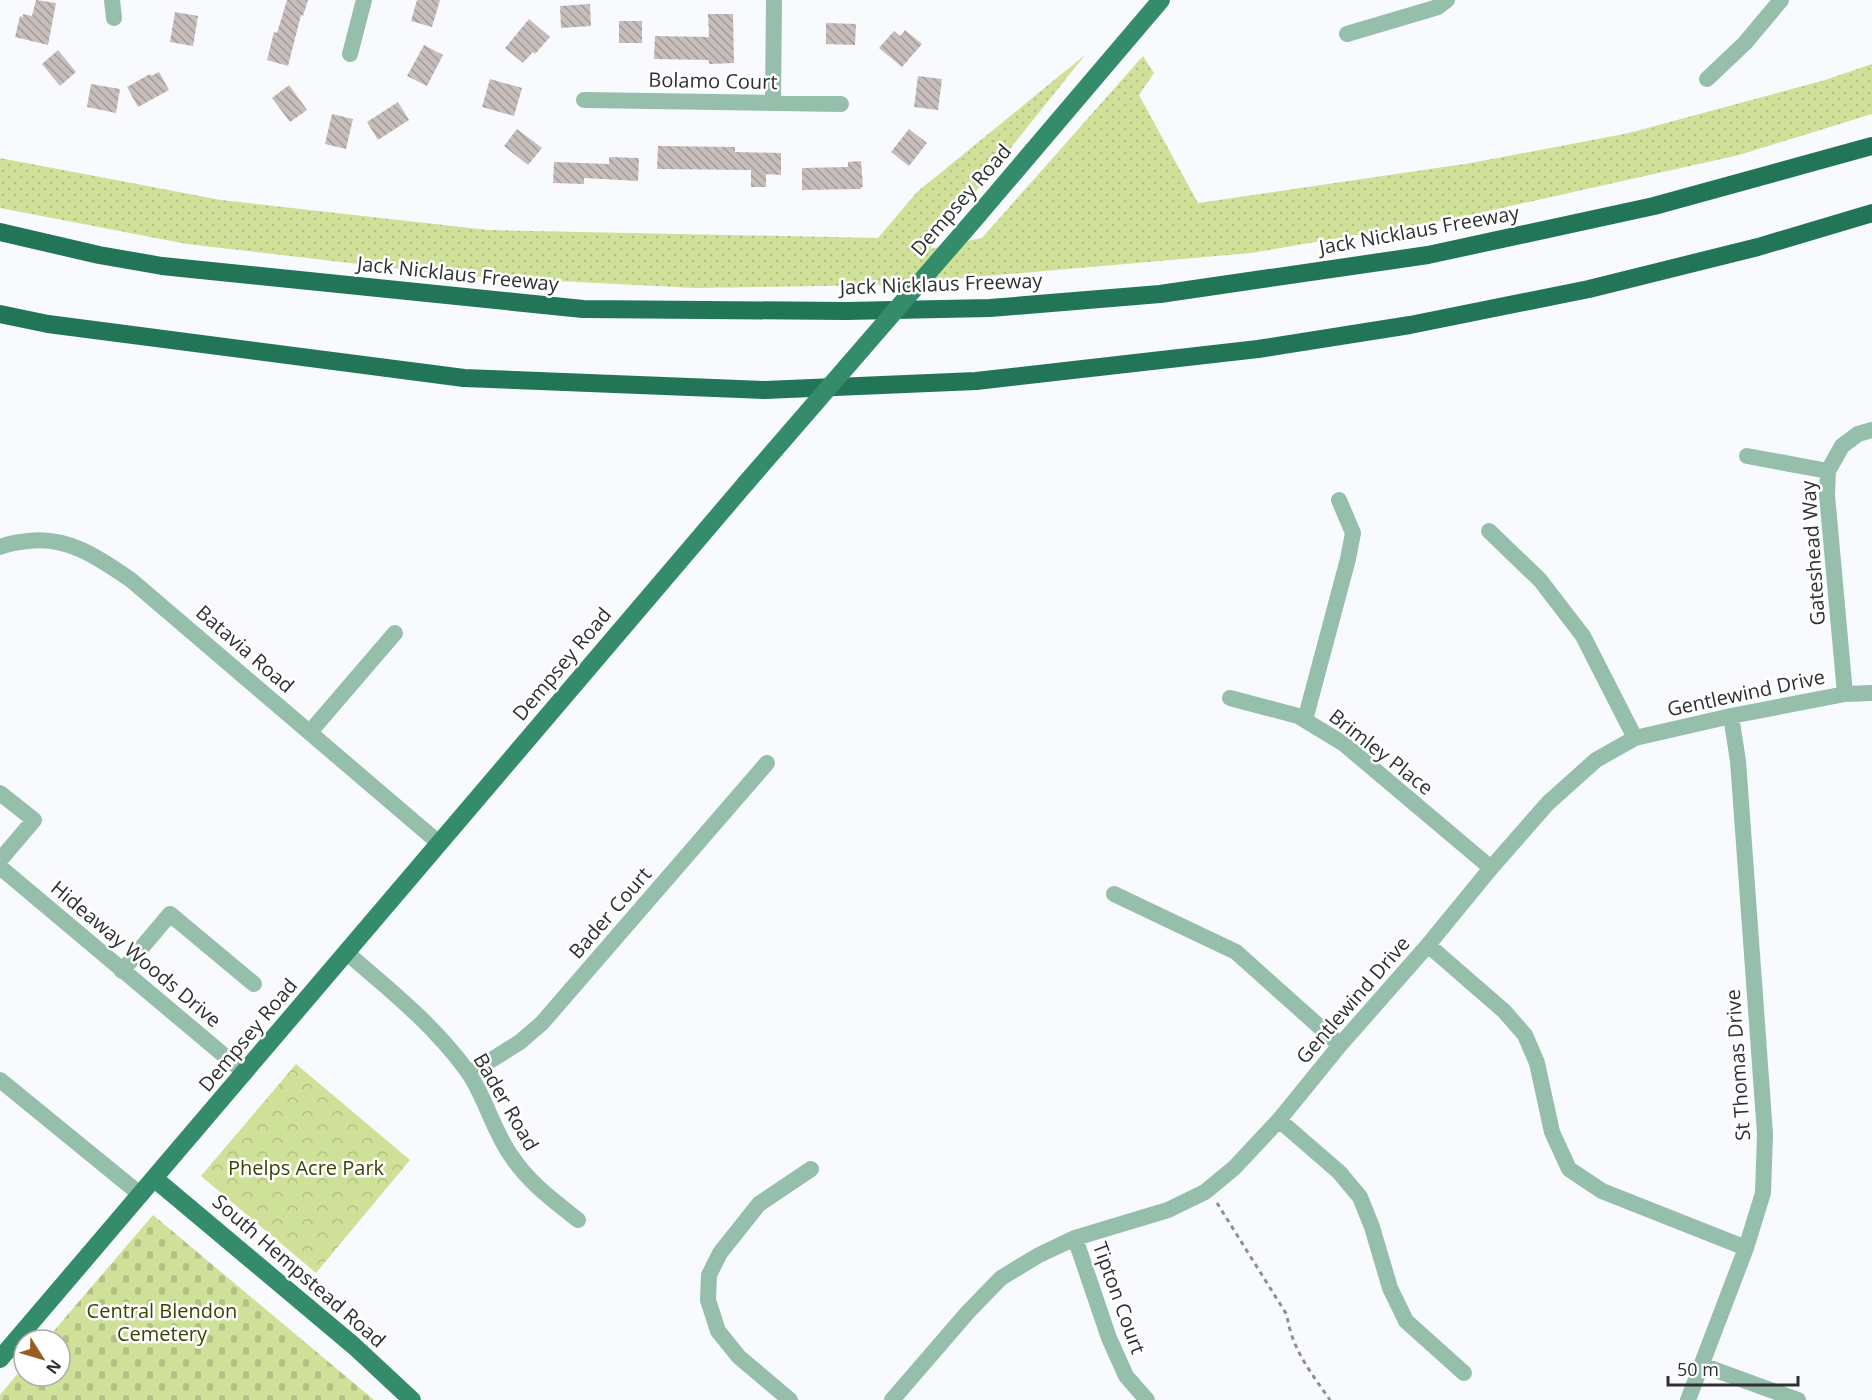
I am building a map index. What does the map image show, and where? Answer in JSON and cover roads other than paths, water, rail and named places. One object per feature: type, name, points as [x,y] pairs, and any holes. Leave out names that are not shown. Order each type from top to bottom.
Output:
[{"type":"highway","name":"Jack Nicklaus Freeway","points":[[0,232],[99,255],[162,266],[583,309],[846,311],[990,308],[1160,294],[1428,255],[1654,206],[1872,146]]},
{"type":"highway","points":[[0,314],[48,324],[464,378],[765,390],[976,381],[1258,349],[1410,325],[1589,289],[1758,247],[1872,213]]},
{"type":"main road","name":"Dempsey Road","points":[[0,1359],[746,483],[1161,0]]},
{"type":"main road","name":"South Hempstead Road","points":[[155,1179],[354,1346],[412,1400]]},
{"type":"street","points":[[112,0],[114,18]]},
{"type":"street","points":[[350,54],[364,0]]},
{"type":"street","points":[[773,103],[774,0]]},
{"type":"street","points":[[1347,34],[1438,7],[1448,0]]},
{"type":"street","points":[[1707,79],[1745,44],[1781,0]]},
{"type":"street","name":"Bolamo Court","points":[[584,100],[841,104]]},
{"type":"street","name":"Gateshead Way","points":[[1845,694],[1827,495],[1828,471],[1842,447],[1858,434],[1872,430]]},
{"type":"street","points":[[1747,456],[1828,471]]},
{"type":"street","points":[[1305,720],[1353,533],[1339,500]]},
{"type":"street","points":[[1489,531],[1540,580],[1583,636],[1635,738]]},
{"type":"street","name":"Batavia Road","points":[[0,547],[6,544],[39,540],[61,542],[85,550],[99,558],[131,580],[439,843]]},
{"type":"street","points":[[310,732],[395,633]]},
{"type":"street","name":"Gentlewind Drive","points":[[892,1400],[968,1312],[1001,1278],[1075,1238],[1168,1210],[1205,1192],[1242,1160],[1279,1120],[1340,1044],[1428,945],[1548,803],[1596,760],[1635,738],[1731,716],[1845,694],[1872,693]]},
{"type":"street","name":"Brimley Place","points":[[1230,698],[1299,716],[1344,744],[1491,868]]},
{"type":"street","name":"St Thomas Drive","points":[[1688,1400],[1746,1248],[1763,1193],[1765,1134],[1738,761],[1731,716]]},
{"type":"street","name":"Bader Court","points":[[469,1074],[520,1042],[542,1023],[768,763]]},
{"type":"street","points":[[0,792],[34,820],[0,860]]},
{"type":"street","name":"Hideaway Woods Drive","points":[[0,867],[245,1073]]},
{"type":"street","points":[[1114,894],[1236,952],[1340,1044]]},
{"type":"street","points":[[123,971],[170,914],[254,984]]},
{"type":"street","points":[[1428,945],[1504,1011],[1525,1035],[1536,1063],[1552,1132],[1569,1169],[1602,1191],[1746,1248]]},
{"type":"street","name":"Bader Road","points":[[347,953],[420,1017],[447,1045],[469,1074],[511,1156],[543,1192],[578,1220]]},
{"type":"street","points":[[0,1080],[141,1195]]},
{"type":"street","points":[[1279,1120],[1339,1172],[1360,1197],[1372,1227],[1390,1288],[1406,1321],[1464,1373]]},
{"type":"street","points":[[790,1400],[739,1357],[718,1331],[708,1300],[709,1275],[720,1253],[759,1204],[811,1168]]},
{"type":"street","name":"Tipton Court","points":[[1075,1238],[1109,1338],[1126,1376],[1147,1400]]},
{"type":"street","points":[[1702,1365],[1798,1400]]},
{"type":"park label","name":"Phelps Acre Park","points":[[306,1168]]},
{"type":"park label","name":"Central Blendon Cemetery","points":[[162,1322]]}]
